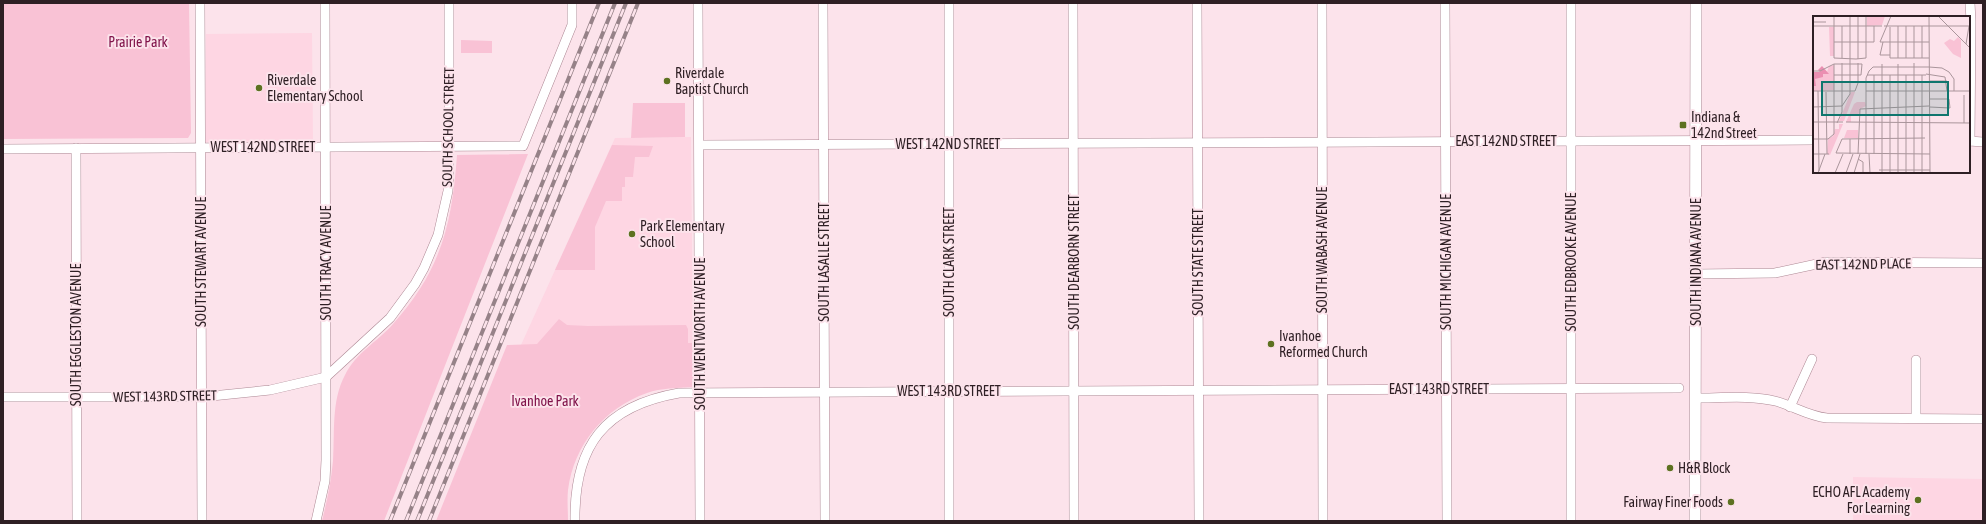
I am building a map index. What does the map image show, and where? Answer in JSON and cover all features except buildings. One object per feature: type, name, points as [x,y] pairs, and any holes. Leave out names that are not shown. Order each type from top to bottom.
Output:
[{"type":"main road","name":"SOUTH INDIANA AVENUE","points":[[1695,521],[1696,3]]},
{"type":"street","name":"SOUTH STEWART AVENUE","points":[[200,3],[202,521]]},
{"type":"street","name":"SOUTH TRACY AVENUE","points":[[316,521],[326,474],[325,3]]},
{"type":"street","name":"SOUTH SCHOOL STREET","points":[[326,377],[390,318],[424,268],[438,235],[448,191],[449,3]]},
{"type":"street","name":"WEST 142ND STREET","points":[[3,149],[523,146],[572,26],[572,3]]},
{"type":"street","name":"SOUTH WENTWORTH AVENUE","points":[[698,3],[700,145],[700,521]]},
{"type":"street","name":"SOUTH LASALLE STREET","points":[[823,3],[825,521]]},
{"type":"street","name":"SOUTH CLARK STREET","points":[[948,3],[949,521]]},
{"type":"street","name":"SOUTH DEARBORN STREET","points":[[1073,3],[1074,521]]},
{"type":"street","name":"SOUTH STATE STREET","points":[[1197,3],[1198,521]]},
{"type":"street","name":"SOUTH WABASH AVENUE","points":[[1322,3],[1323,521]]},
{"type":"street","name":"SOUTH MICHIGAN AVENUE","points":[[1445,3],[1446,521]]},
{"type":"street","name":"SOUTH EDBROOKE AVENUE","points":[[1571,3],[1572,521]]},
{"type":"street","points":[[1970,3],[1970,82]]},
{"type":"street","name":"EAST 142ND STREET","points":[[1197,142],[1813,140]]},
{"type":"street","name":"WEST 142ND STREET","points":[[700,145],[1197,142]]},
{"type":"street","points":[[1970,142],[1983,142]]},
{"type":"street","name":"SOUTH EGGLESTON AVENUE","points":[[76,148],[77,521]]},
{"type":"street","name":"EAST 142ND PLACE","points":[[1696,274],[1775,273],[1826,262],[1983,263]]},
{"type":"street","points":[[1790,406],[1812,359]]},
{"type":"street","points":[[1916,360],[1916,418]]},
{"type":"street","name":"WEST 143RD STREET","points":[[3,397],[202,397],[270,390],[326,377]]},
{"type":"street","name":"EAST 143RD STREET","points":[[1198,390],[1679,388]]},
{"type":"street","name":"WEST 143RD STREET","points":[[575,521],[575,491],[581,466],[596,436],[608,422],[640,403],[656,397],[679,393],[700,392],[1198,390]]},
{"type":"street","points":[[1696,398],[1760,399],[1790,406],[1806,414],[1827,418],[1983,419]]},
{"type":"shaded area","name":"Riverdale Elementary School","points":[[312,33],[313,141],[206,142],[206,34]]},
{"type":"shaded area","name":"Park Elementary School","points":[[691,137],[693,343],[521,345],[615,138]]},
{"type":"shaded area","name":"ECHO AFL Academy For Learning","points":[[1853,477],[1983,479],[1983,521],[1853,521]]},
{"type":"green space","name":"Prairie Park","points":[[3,3],[189,3],[191,133],[188,138],[3,139]]},
{"type":"green space","points":[[461,40],[492,41],[492,53],[461,53]]},
{"type":"green space","points":[[633,103],[685,103],[685,137],[631,138]]},
{"type":"green space","points":[[612,145],[653,146],[649,157],[635,157],[633,177],[625,177],[625,187],[622,187],[622,201],[606,201],[595,227],[595,270],[555,270]]},
{"type":"green space","points":[[528,154],[384,521],[322,521],[331,476],[333,461],[334,417],[341,385],[349,367],[393,324],[423,285],[441,246],[447,225],[452,203],[457,155]]},
{"type":"green space","name":"Ivanhoe Park","points":[[559,319],[567,325],[588,326],[686,325],[688,329],[688,343],[693,343],[693,387],[670,388],[647,393],[617,408],[605,418],[584,443],[571,474],[568,490],[568,521],[436,521],[507,345],[537,344]]},
{"type":"railway","points":[[390,521],[599,3]]},
{"type":"railway","points":[[406,521],[615,3]]},
{"type":"railway","points":[[417,521],[626,3]]},
{"type":"railway","points":[[429,521],[638,3]]},
{"type":"place","name":"Riverdale Baptist Church","points":[[667,81]]},
{"type":"place","name":"Riverdale Elementary School","points":[[259,88]]},
{"type":"place","name":"Indiana & 142nd Street","points":[[1683,125]]},
{"type":"place","name":"Park Elementary School","points":[[632,234]]},
{"type":"place","name":"Ivanhoe Reformed Church","points":[[1271,344]]},
{"type":"place","name":"H&R Block","points":[[1670,468]]},
{"type":"place","name":"ECHO AFL Academy For Learning","points":[[1918,500]]},
{"type":"place","name":"Fairway Finer Foods","points":[[1731,502]]}]
